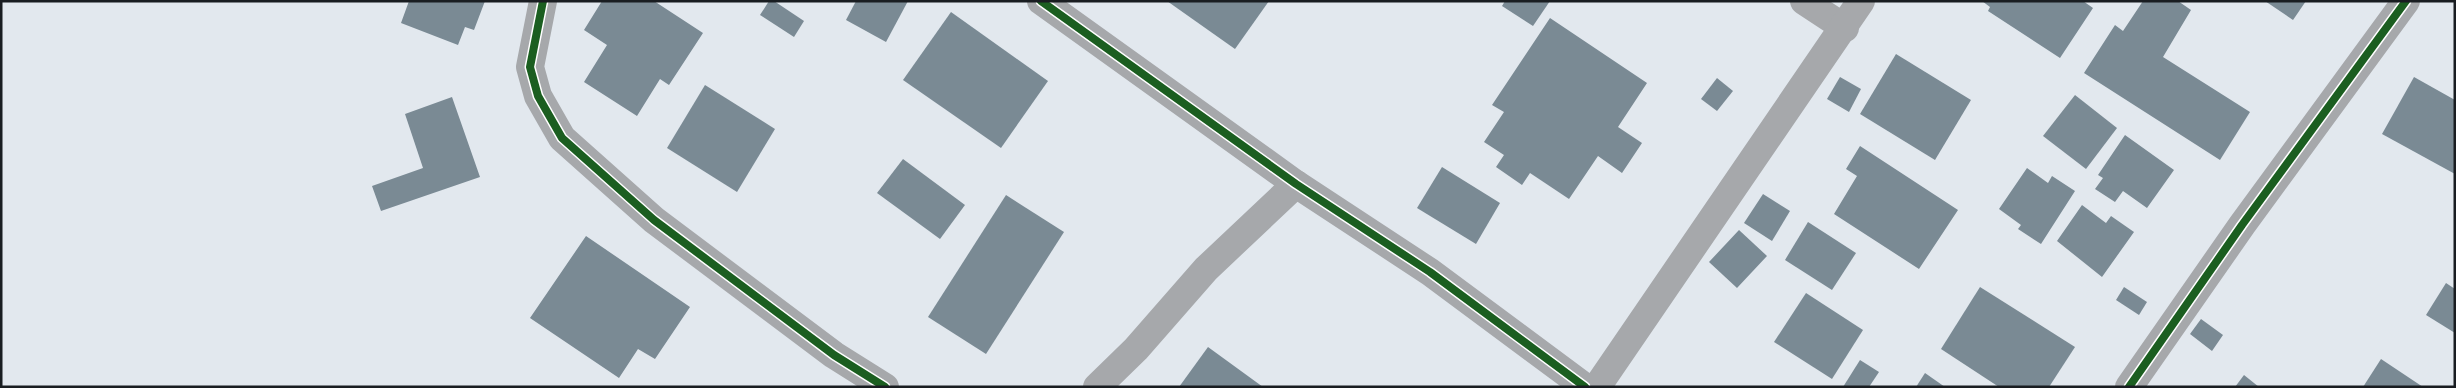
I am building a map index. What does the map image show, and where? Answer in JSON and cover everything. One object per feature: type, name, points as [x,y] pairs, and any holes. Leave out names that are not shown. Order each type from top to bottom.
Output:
[{"type":"street","points":[[543,1],[530,67],[538,96],[562,138],[654,220],[834,355],[885,387]]},
{"type":"street","points":[[1041,1],[1296,184],[1430,272],[1585,387]]},
{"type":"street","points":[[1804,1],[1845,28]]},
{"type":"street","points":[[1597,387],[1845,28],[1861,1]]},
{"type":"street","points":[[2129,387],[2242,225],[2406,1]]},
{"type":"street","points":[[1097,387],[1136,349],[1206,269],[1296,184]]},
{"type":"building","points":[[409,1],[485,1],[474,30],[465,27],[458,45],[401,23]]},
{"type":"building","points":[[602,1],[654,1],[703,33],[669,85],[660,79],[637,116],[584,82],[607,45],[584,30]]},
{"type":"building","points":[[769,1],[774,1],[804,21],[794,37],[760,15]]},
{"type":"building","points":[[856,1],[908,1],[886,42],[846,20]]},
{"type":"building","points":[[1167,1],[1269,1],[1235,49]]},
{"type":"building","points":[[1505,1],[1550,1],[1533,26],[1502,6]]},
{"type":"building","points":[[1982,1],[2083,1],[2093,8],[2060,58],[1988,11],[1990,7]]},
{"type":"building","points":[[2143,1],[2178,1],[2191,10],[2163,57],[2250,112],[2220,160],[2084,73],[2115,25],[2123,31]]},
{"type":"building","points":[[2265,1],[2306,1],[2293,20]]},
{"type":"building","points":[[951,12],[1048,81],[1001,148],[903,80]]},
{"type":"building","points":[[1550,18],[1647,83],[1618,127],[1642,143],[1622,173],[1598,156],[1569,199],[1530,173],[1522,185],[1496,167],[1504,155],[1484,142],[1504,112],[1492,105]]},
{"type":"building","points":[[1896,54],[1971,100],[1935,160],[1860,114]]},
{"type":"building","points":[[1840,77],[1861,89],[1849,112],[1827,99]]},
{"type":"building","points":[[2414,77],[2455,100],[2455,174],[2382,134]]},
{"type":"building","points":[[1717,78],[1733,91],[1717,111],[1701,99]]},
{"type":"building","points":[[705,85],[775,129],[737,192],[667,148]]},
{"type":"building","points":[[2075,95],[2117,128],[2086,169],[2043,136]]},
{"type":"building","points":[[452,97],[480,177],[381,211],[372,186],[423,168],[405,114]]},
{"type":"building","points":[[2125,135],[2174,170],[2147,208],[2123,191],[2115,202],[2095,189],[2103,178],[2098,175]]},
{"type":"building","points":[[1860,146],[1958,210],[1919,269],[1834,214],[1857,176],[1846,169]]},
{"type":"building","points":[[903,159],[965,205],[940,239],[877,193]]},
{"type":"building","points":[[1442,167],[1500,203],[1476,244],[1417,208]]},
{"type":"building","points":[[2027,168],[2048,183],[2052,176],[2075,191],[2041,244],[2018,229],[2021,225],[1999,209]]},
{"type":"building","points":[[1763,194],[1790,211],[1772,241],[1744,223]]},
{"type":"building","points":[[1006,195],[1064,232],[986,354],[928,317]]},
{"type":"building","points":[[2082,205],[2106,223],[2111,216],[2134,232],[2102,277],[2057,241]]},
{"type":"building","points":[[1808,222],[1856,253],[1832,290],[1785,260]]},
{"type":"building","points":[[1739,230],[1767,256],[1737,288],[1709,262]]},
{"type":"building","points":[[586,236],[690,307],[655,359],[638,349],[619,378],[530,318]]},
{"type":"building","points":[[2446,283],[2455,289],[2455,333],[2426,315]]},
{"type":"building","points":[[1980,287],[2075,347],[2049,387],[1999,387],[1941,349]]},
{"type":"building","points":[[2124,287],[2147,302],[2139,315],[2116,300]]},
{"type":"building","points":[[1806,293],[1863,330],[1832,379],[1774,342]]},
{"type":"building","points":[[2201,319],[2223,335],[2212,351],[2190,334]]},
{"type":"building","points":[[1208,347],[1263,387],[1179,387]]},
{"type":"building","points":[[2381,359],[2423,387],[2363,387]]},
{"type":"building","points":[[1860,360],[1879,372],[1869,387],[1843,387]]},
{"type":"building","points":[[1925,373],[1945,387],[1916,387]]},
{"type":"building","points":[[2244,375],[2259,387],[2235,387]]},
{"type":"cycle path","points":[[543,1],[530,67],[538,96],[562,138],[654,220],[834,355],[885,387]]},
{"type":"cycle path","points":[[1041,1],[1296,184],[1430,272],[1585,387]]},
{"type":"cycle path","points":[[2129,387],[2242,225],[2406,1]]}]
